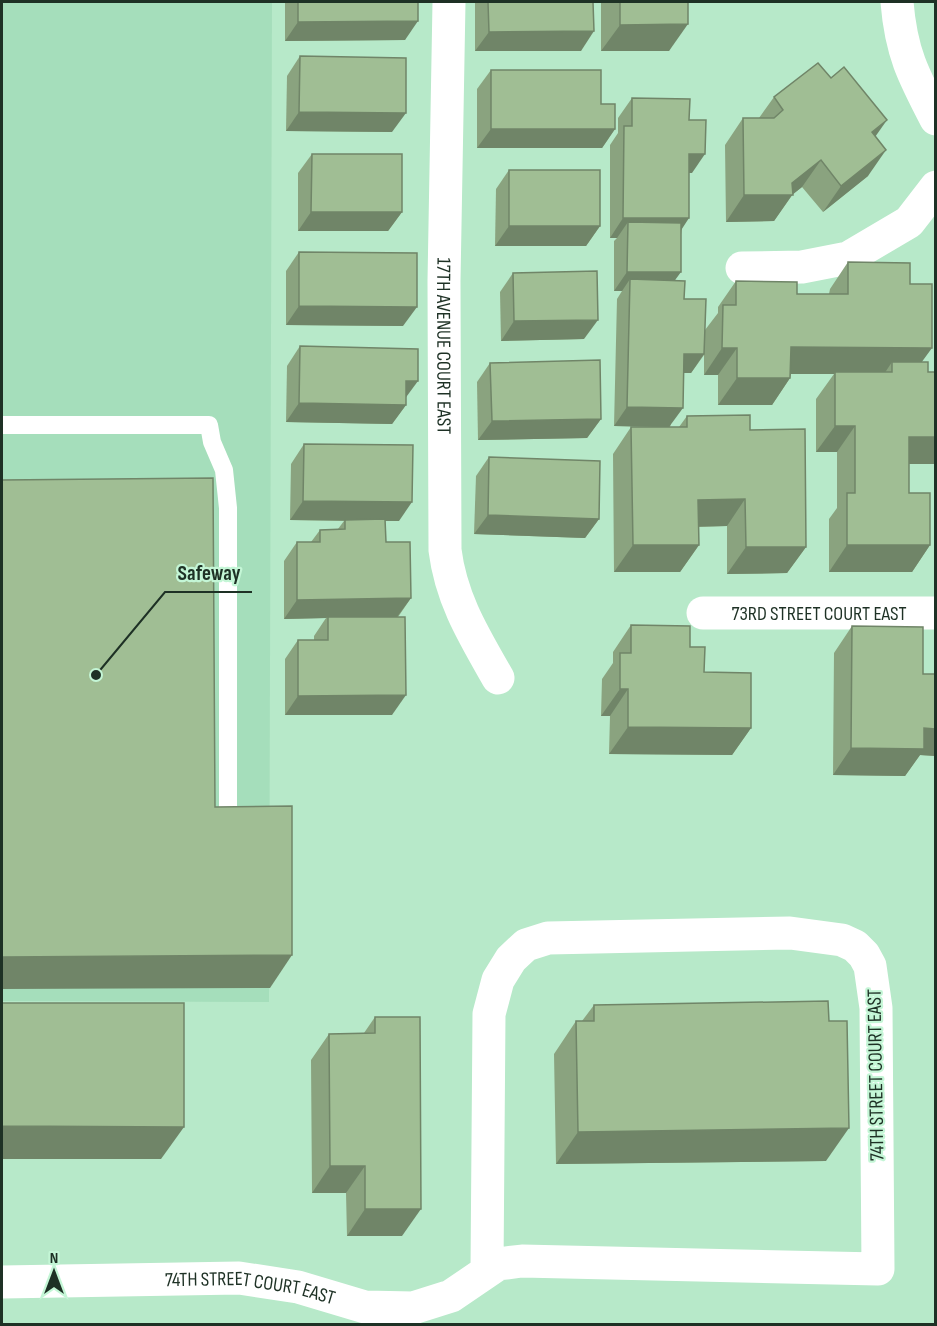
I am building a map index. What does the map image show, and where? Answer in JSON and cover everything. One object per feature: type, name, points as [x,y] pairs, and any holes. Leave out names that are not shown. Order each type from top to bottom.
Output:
[{"type":"street","name":"17TH AVENUE COURT EAST","points":[[450,2],[444,281],[445,550],[453,592],[461,613],[498,678]]},
{"type":"street","points":[[897,2],[899,36],[909,65],[936,119]]},
{"type":"street","points":[[742,268],[802,267],[848,258],[909,222],[936,187]]},
{"type":"street","name":"73RD STREET COURT EAST","points":[[703,613],[936,613]]},
{"type":"street","name":"74TH STREET COURT EAST","points":[[2,1282],[239,1278],[298,1287],[365,1307],[412,1308],[437,1303],[451,1296],[498,1264],[522,1261],[878,1269],[877,1025],[873,978],[864,954],[842,940],[790,933],[565,935],[526,945],[511,959],[498,980],[489,1014],[487,1270]]},
{"type":"lane","points":[[2,425],[209,425],[212,442],[224,470],[228,508],[228,813]]},
{"type":"shaded area","points":[[2,2],[272,2],[269,1002],[2,1001]]},
{"type":"building","points":[[298,2],[418,2],[418,21],[298,22]]},
{"type":"building","points":[[488,2],[593,2],[594,31],[489,32]]},
{"type":"building","points":[[620,2],[688,2],[688,24],[620,25]]},
{"type":"building","points":[[300,56],[406,58],[406,113],[299,112]]},
{"type":"building","points":[[818,63],[831,78],[844,67],[887,120],[872,132],[886,150],[841,186],[821,160],[792,183],[793,195],[744,195],[743,118],[774,118],[783,110],[774,97]]},
{"type":"building","points":[[491,70],[601,70],[601,104],[615,104],[615,129],[491,129]]},
{"type":"building","points":[[632,98],[690,99],[689,120],[706,120],[705,154],[689,154],[689,218],[623,218],[624,126],[632,126]]},
{"type":"building","points":[[312,154],[402,154],[402,212],[311,212]]},
{"type":"building","points":[[509,170],[600,170],[600,226],[509,226]]},
{"type":"building","points":[[628,222],[681,223],[681,272],[627,272]]},
{"type":"building","points":[[299,252],[417,253],[417,307],[299,306]]},
{"type":"building","points":[[848,262],[910,263],[910,284],[932,284],[932,348],[791,347],[790,378],[737,378],[737,348],[722,348],[723,305],[736,305],[736,281],[797,282],[797,294],[848,294]]},
{"type":"building","points":[[597,271],[598,320],[514,321],[513,273]]},
{"type":"building","points":[[630,279],[685,281],[684,299],[706,299],[704,354],[684,354],[683,408],[627,407]]},
{"type":"building","points":[[300,346],[418,349],[418,381],[406,381],[406,405],[299,403]]},
{"type":"building","points":[[600,360],[601,419],[492,421],[490,363]]},
{"type":"building","points":[[892,362],[928,362],[928,372],[936,372],[936,437],[909,437],[909,493],[930,493],[930,545],[847,545],[847,493],[855,493],[855,426],[835,426],[835,372],[892,372]]},
{"type":"building","points":[[750,415],[750,430],[805,429],[806,547],[746,547],[745,499],[698,500],[699,545],[633,545],[631,427],[687,427],[687,416]]},
{"type":"building","points":[[304,444],[413,445],[412,502],[303,501]]},
{"type":"building","points":[[489,457],[600,461],[599,519],[488,515]]},
{"type":"building","points":[[213,478],[215,807],[292,806],[292,955],[2,957],[2,480]]},
{"type":"building","points":[[385,519],[386,542],[410,542],[411,598],[297,600],[297,542],[320,542],[320,530],[345,529],[345,520]]},
{"type":"building","points":[[328,617],[405,617],[406,695],[298,696],[298,640],[328,640]]},
{"type":"building","points":[[631,625],[690,626],[690,647],[705,647],[704,672],[751,673],[751,728],[628,727],[628,689],[620,689],[620,653],[631,653]]},
{"type":"building","points":[[852,626],[923,627],[923,674],[936,674],[936,729],[924,728],[924,749],[851,748]]},
{"type":"building","points":[[828,1001],[829,1021],[847,1021],[849,1128],[578,1132],[576,1021],[594,1021],[594,1005]]},
{"type":"building","points":[[2,1003],[184,1003],[184,1127],[2,1126]]},
{"type":"building","points":[[375,1017],[420,1017],[421,1209],[365,1209],[365,1166],[330,1166],[329,1034],[375,1033]]},
{"type":"place","name":"Safeway","points":[[96,675]]}]
